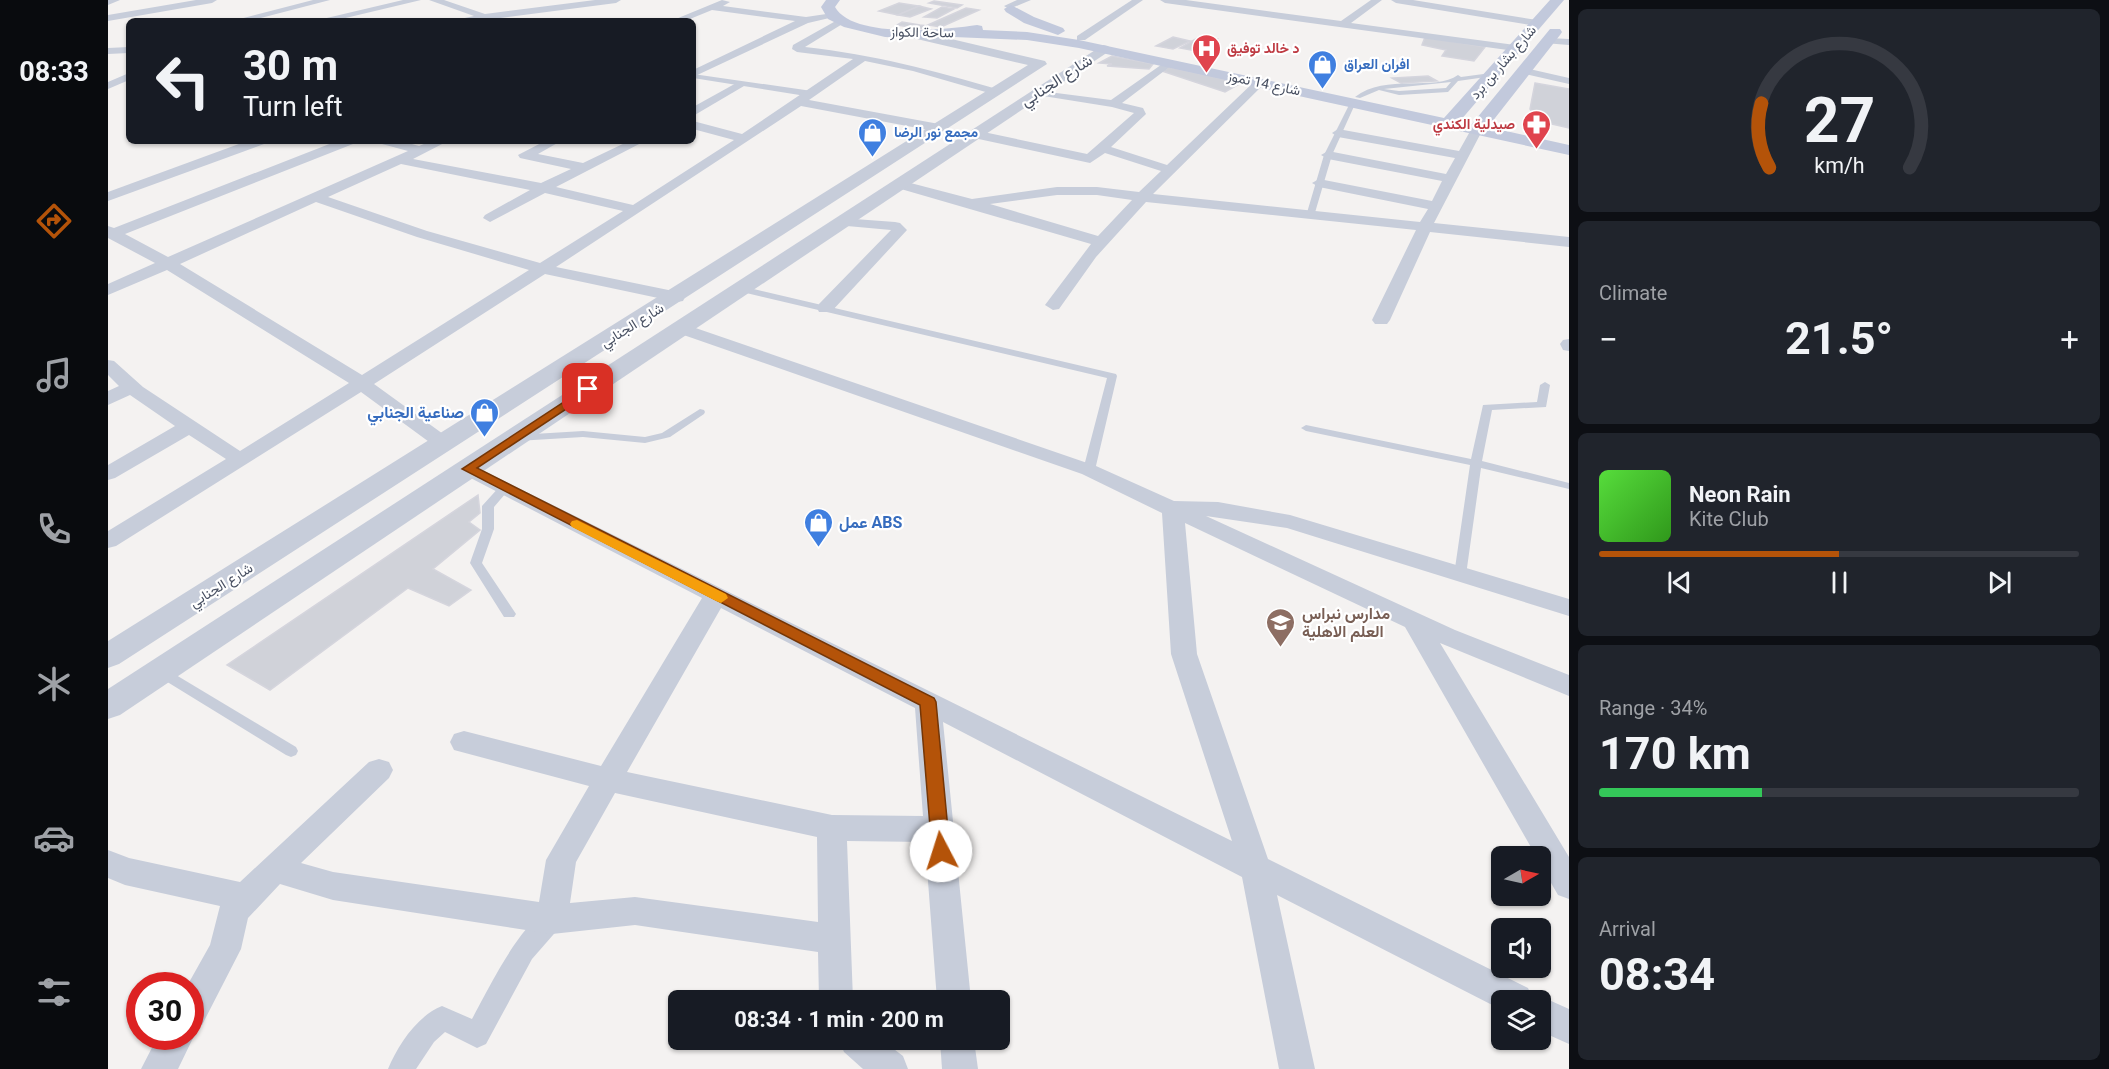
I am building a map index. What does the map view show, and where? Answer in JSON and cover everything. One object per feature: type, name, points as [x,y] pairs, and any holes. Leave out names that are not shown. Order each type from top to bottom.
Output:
[{"type":"main road","name":"شارع بشار بن برد","points":[[1451,120],[1557,0]]},
{"type":"main road","name":"ساحة الكواز","points":[[832,9],[862,28],[909,33],[957,33],[992,26],[1010,15],[1008,5]]},
{"type":"main road","name":"شارع 14 تموز","points":[[1008,5],[1029,20],[1082,38],[1360,96],[1451,120]]},
{"type":"main road","name":"شارع بشار بن برد","points":[[1480,126],[1562,24]]},
{"type":"main road","name":"شارع 14 تموز","points":[[957,33],[1027,36],[1103,49],[1260,82],[1360,96],[1451,120],[1569,141]]},
{"type":"main road","points":[[1398,105],[1458,104],[1470,99]]},
{"type":"main road","points":[[1500,101],[1519,118],[1569,141]]},
{"type":"main road","name":"شارع 14 تموز","points":[[1480,126],[1569,150]]},
{"type":"street","points":[[108,2],[116,0]]},
{"type":"street","points":[[109,18],[212,0]]},
{"type":"street","points":[[250,18],[325,0]]},
{"type":"street","points":[[333,18],[416,0]]},
{"type":"street","points":[[434,0],[488,17]]},
{"type":"street","points":[[480,18],[549,9],[582,2],[616,0]]},
{"type":"street","points":[[683,18],[729,0]]},
{"type":"street","points":[[1008,5],[1026,0]]},
{"type":"street","points":[[1082,38],[1138,0]]},
{"type":"street","points":[[1165,0],[1515,48]]},
{"type":"street","points":[[1343,24],[1377,0]]},
{"type":"street","points":[[1396,0],[1537,23]]},
{"type":"street","points":[[108,6],[150,12],[172,18]]},
{"type":"street","points":[[710,7],[806,20]]},
{"type":"street","points":[[549,9],[581,18]]},
{"type":"street","points":[[696,74],[832,9]]},
{"type":"street","points":[[832,9],[816,34],[797,49],[863,57],[915,68],[996,92]]},
{"type":"street","name":"شارع الجنابي","points":[[108,656],[677,297],[1040,64],[909,33]]},
{"type":"street","points":[[1548,41],[1569,42]]},
{"type":"street","name":"شارع الجنابي","points":[[108,706],[1103,49]]},
{"type":"street","points":[[108,51],[126,50]]},
{"type":"street","points":[[108,541],[363,384],[636,210],[812,94],[863,57]]},
{"type":"street","points":[[1113,104],[1168,63]]},
{"type":"street","points":[[1525,71],[1569,81]]},
{"type":"street","points":[[696,76],[812,94]]},
{"type":"street","points":[[108,78],[126,77]]},
{"type":"street","points":[[108,86],[126,77]]},
{"type":"street","points":[[1053,305],[1090,254],[1142,197],[1260,82]]},
{"type":"street","points":[[696,109],[740,84]]},
{"type":"street","points":[[974,134],[1083,159],[1095,156],[1140,114],[1134,109],[1113,104],[1037,92]]},
{"type":"street","points":[[800,102],[939,128]]},
{"type":"street","points":[[696,126],[745,139]]},
{"type":"street","points":[[1381,320],[1425,227],[1480,126]]},
{"type":"street","points":[[1338,133],[1463,156]]},
{"type":"street","points":[[108,197],[251,144]]},
{"type":"street","points":[[110,232],[340,144]]},
{"type":"street","points":[[397,144],[421,151]]},
{"type":"street","points":[[108,290],[436,144]]},
{"type":"street","points":[[549,144],[525,155],[586,168]]},
{"type":"street","points":[[490,218],[543,188],[633,144]]},
{"type":"street","points":[[1103,148],[1170,170]]},
{"type":"street","points":[[1328,155],[1451,179]]},
{"type":"street","points":[[400,160],[543,188],[636,210]]},
{"type":"street","points":[[1320,183],[1436,206]]},
{"type":"street","points":[[899,184],[1102,242]]},
{"type":"street","points":[[972,203],[1057,190],[1109,191],[1142,197],[1310,216],[1569,242]]},
{"type":"street","points":[[317,198],[422,234],[543,269],[677,297]]},
{"type":"street","points":[[825,308],[900,230],[888,225],[841,222]]},
{"type":"street","points":[[110,232],[169,264],[363,384],[443,443]]},
{"type":"street","points":[[681,328],[1089,470],[1414,621],[1569,686]]},
{"type":"street","points":[[108,365],[131,387],[241,460]]},
{"type":"street","points":[[108,399],[131,387]]},
{"type":"street","points":[[108,474],[189,426]]},
{"type":"street","points":[[468,469],[1496,990]]},
{"type":"street","points":[[1173,508],[1218,509],[1290,522],[1569,608]]},
{"type":"street","points":[[1173,508],[1184,654],[1256,868],[1297,1069]]},
{"type":"street","points":[[401,1069],[425,1033],[442,1018],[477,1035],[524,951],[552,920],[561,860],[610,780],[716,595]]},
{"type":"street","points":[[1414,621],[1569,885]]},
{"type":"street","points":[[928,702],[953,990]]},
{"type":"street","points":[[464,742],[610,780],[832,828],[939,830]]},
{"type":"street","points":[[204,987],[225,949],[233,913],[245,897],[379,770]]},
{"type":"street","points":[[832,828],[836,990]]},
{"type":"street","points":[[108,863],[125,871],[245,897]]},
{"type":"street","points":[[274,869],[333,886],[552,920],[635,911],[834,939]]},
{"type":"street","points":[[1551,1018],[1569,1027]]},
{"type":"street","points":[[159,1069],[169,1050]]},
{"type":"street","points":[[868,1050],[890,1069]]},
{"type":"street","points":[[958,1050],[960,1069]]},
{"type":"lane","points":[[1310,216],[1328,155],[1360,96],[1448,90],[1458,77],[1491,75]]},
{"type":"lane","points":[[741,289],[1112,376],[1089,470]]},
{"type":"lane","points":[[1460,574],[1476,463],[1487,407],[1542,405],[1545,385]]},
{"type":"lane","points":[[513,439],[583,434],[645,440],[666,435],[700,412]]},
{"type":"lane","points":[[1306,428],[1476,463],[1569,486]]},
{"type":"lane","points":[[505,487],[488,506],[488,529],[476,563],[509,614]]},
{"type":"lane","points":[[161,671],[291,750]]},
{"type":"building","points":[[934,1],[962,5],[957,8],[929,3]]},
{"type":"building","points":[[899,3],[919,6],[898,15],[879,11]]},
{"type":"building","points":[[919,6],[931,9],[910,17],[898,15]]},
{"type":"building","points":[[942,7],[954,9],[937,18],[924,17]]},
{"type":"building","points":[[966,8],[979,10],[941,27],[928,25]]},
{"type":"building","points":[[902,22],[928,26],[923,29],[897,25]]},
{"type":"building","points":[[1201,36],[1217,39],[1196,51],[1180,48]]},
{"type":"building","points":[[1173,37],[1190,41],[1173,49],[1156,46]]},
{"type":"building","points":[[1425,37],[1485,47],[1474,61],[1442,56],[1446,50],[1422,45]]},
{"type":"building","points":[[1112,56],[1153,64],[1149,69],[1107,66],[1112,64],[1099,63]]},
{"type":"building","points":[[1169,67],[1241,83],[1225,92],[1162,71]]},
{"type":"building","points":[[1428,76],[1437,81],[1401,83],[1392,78]]},
{"type":"building","points":[[1535,83],[1569,89],[1569,128],[1552,124],[1533,113],[1530,109]]},
{"type":"building","points":[[478,495],[480,513],[469,522],[480,530],[433,569],[471,590],[449,606],[408,588],[270,690],[227,665]]},
{"type":"slow traffic","points":[[577,524],[721,598]]},
{"type":"place","name":"د خالد توفيق","points":[[1206,74]]},
{"type":"place","name":"افران العراق","points":[[1323,90]]},
{"type":"place","name":"صيدلية الكندي","points":[[1536,150]]},
{"type":"place","name":"مجمع نور الرضا","points":[[873,158]]},
{"type":"place","name":"صناعية الجنابي","points":[[485,438]]},
{"type":"place","name":"عمل ABS","points":[[818,548]]},
{"type":"place","name":"مدارس نبراس العلم الاهلية","points":[[1281,648]]},
{"type":"route","points":[[588,389],[468,469],[928,702],[941,851]]}]
